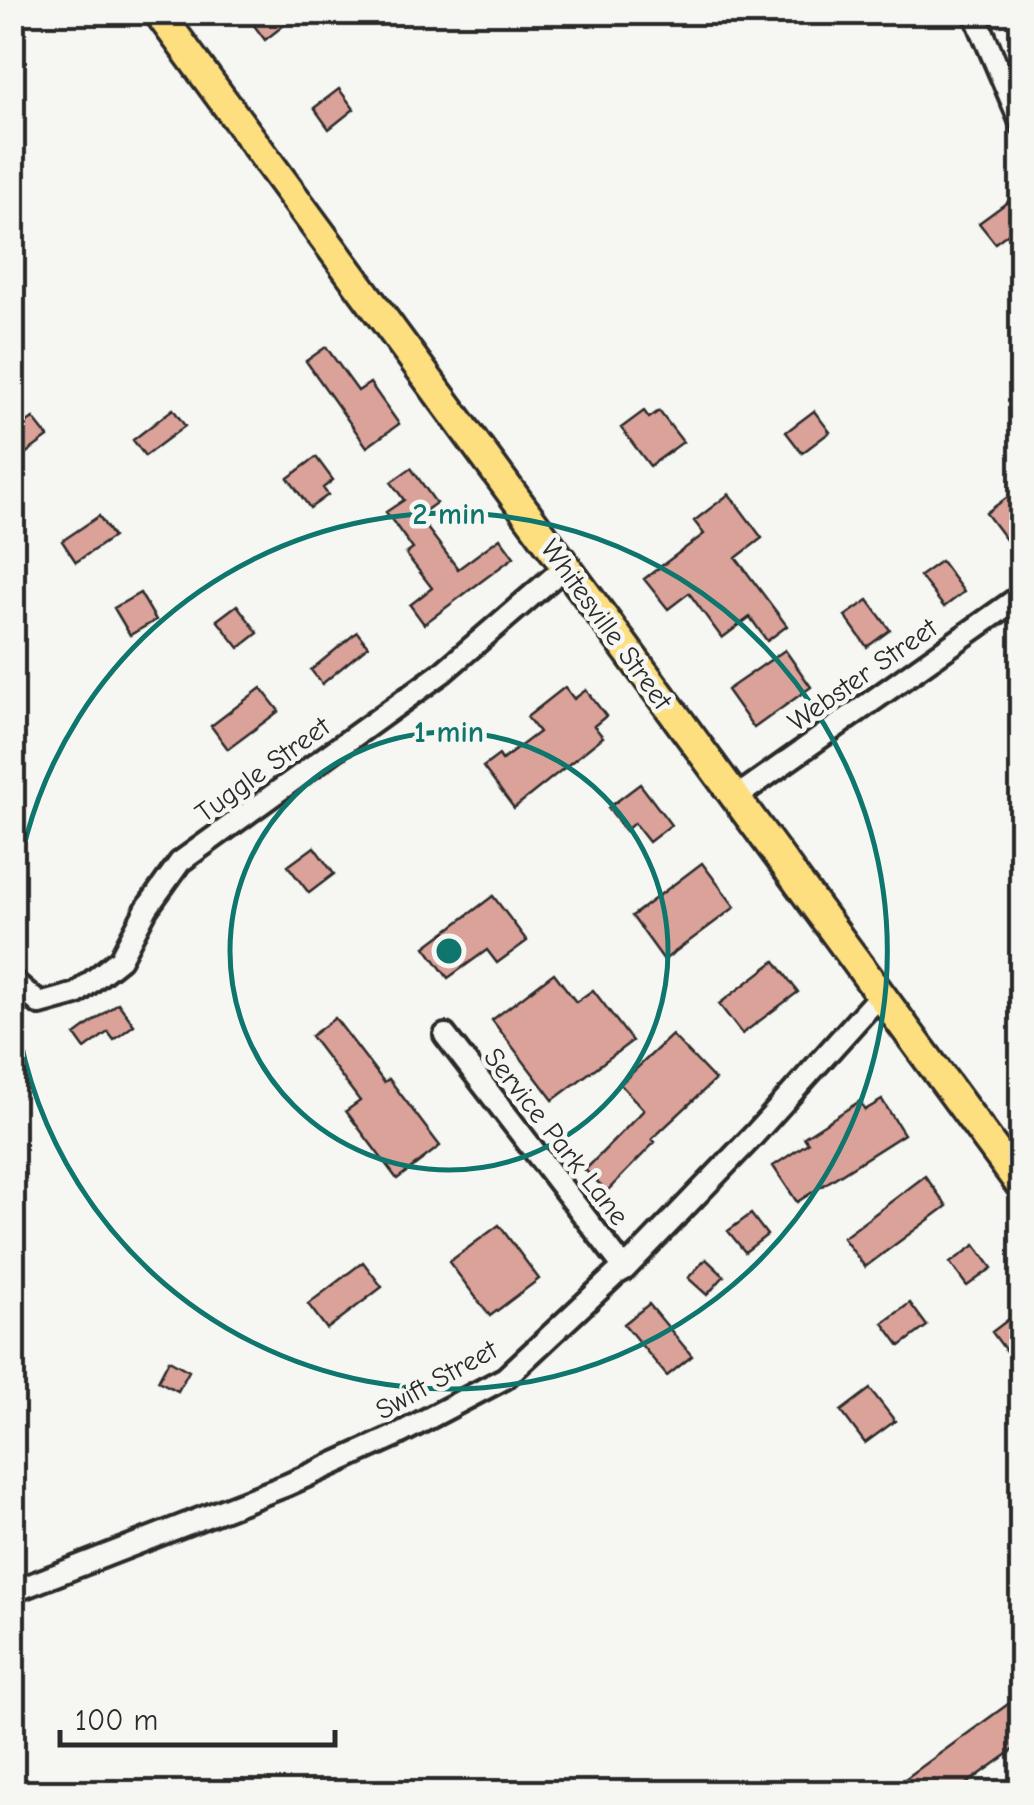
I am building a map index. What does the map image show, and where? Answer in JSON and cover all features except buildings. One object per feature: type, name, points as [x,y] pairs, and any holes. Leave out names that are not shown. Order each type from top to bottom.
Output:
[{"type":"main road","name":"Whitesville Street","points":[[158,12],[1022,1187]]},
{"type":"street","points":[[974,12],[1022,125]]},
{"type":"street","name":"Tuggle Street","points":[[13,981],[40,1004],[76,994],[120,959],[146,908],[180,862],[443,672],[566,567]]},
{"type":"street","name":"Webster Street","points":[[735,798],[1022,595]]},
{"type":"street","name":"Swift Street","points":[[12,1592],[287,1485],[393,1438],[505,1378],[626,1269],[880,995]]},
{"type":"street","name":"Service Park Lane","points":[[446,1036],[626,1269]]}]
